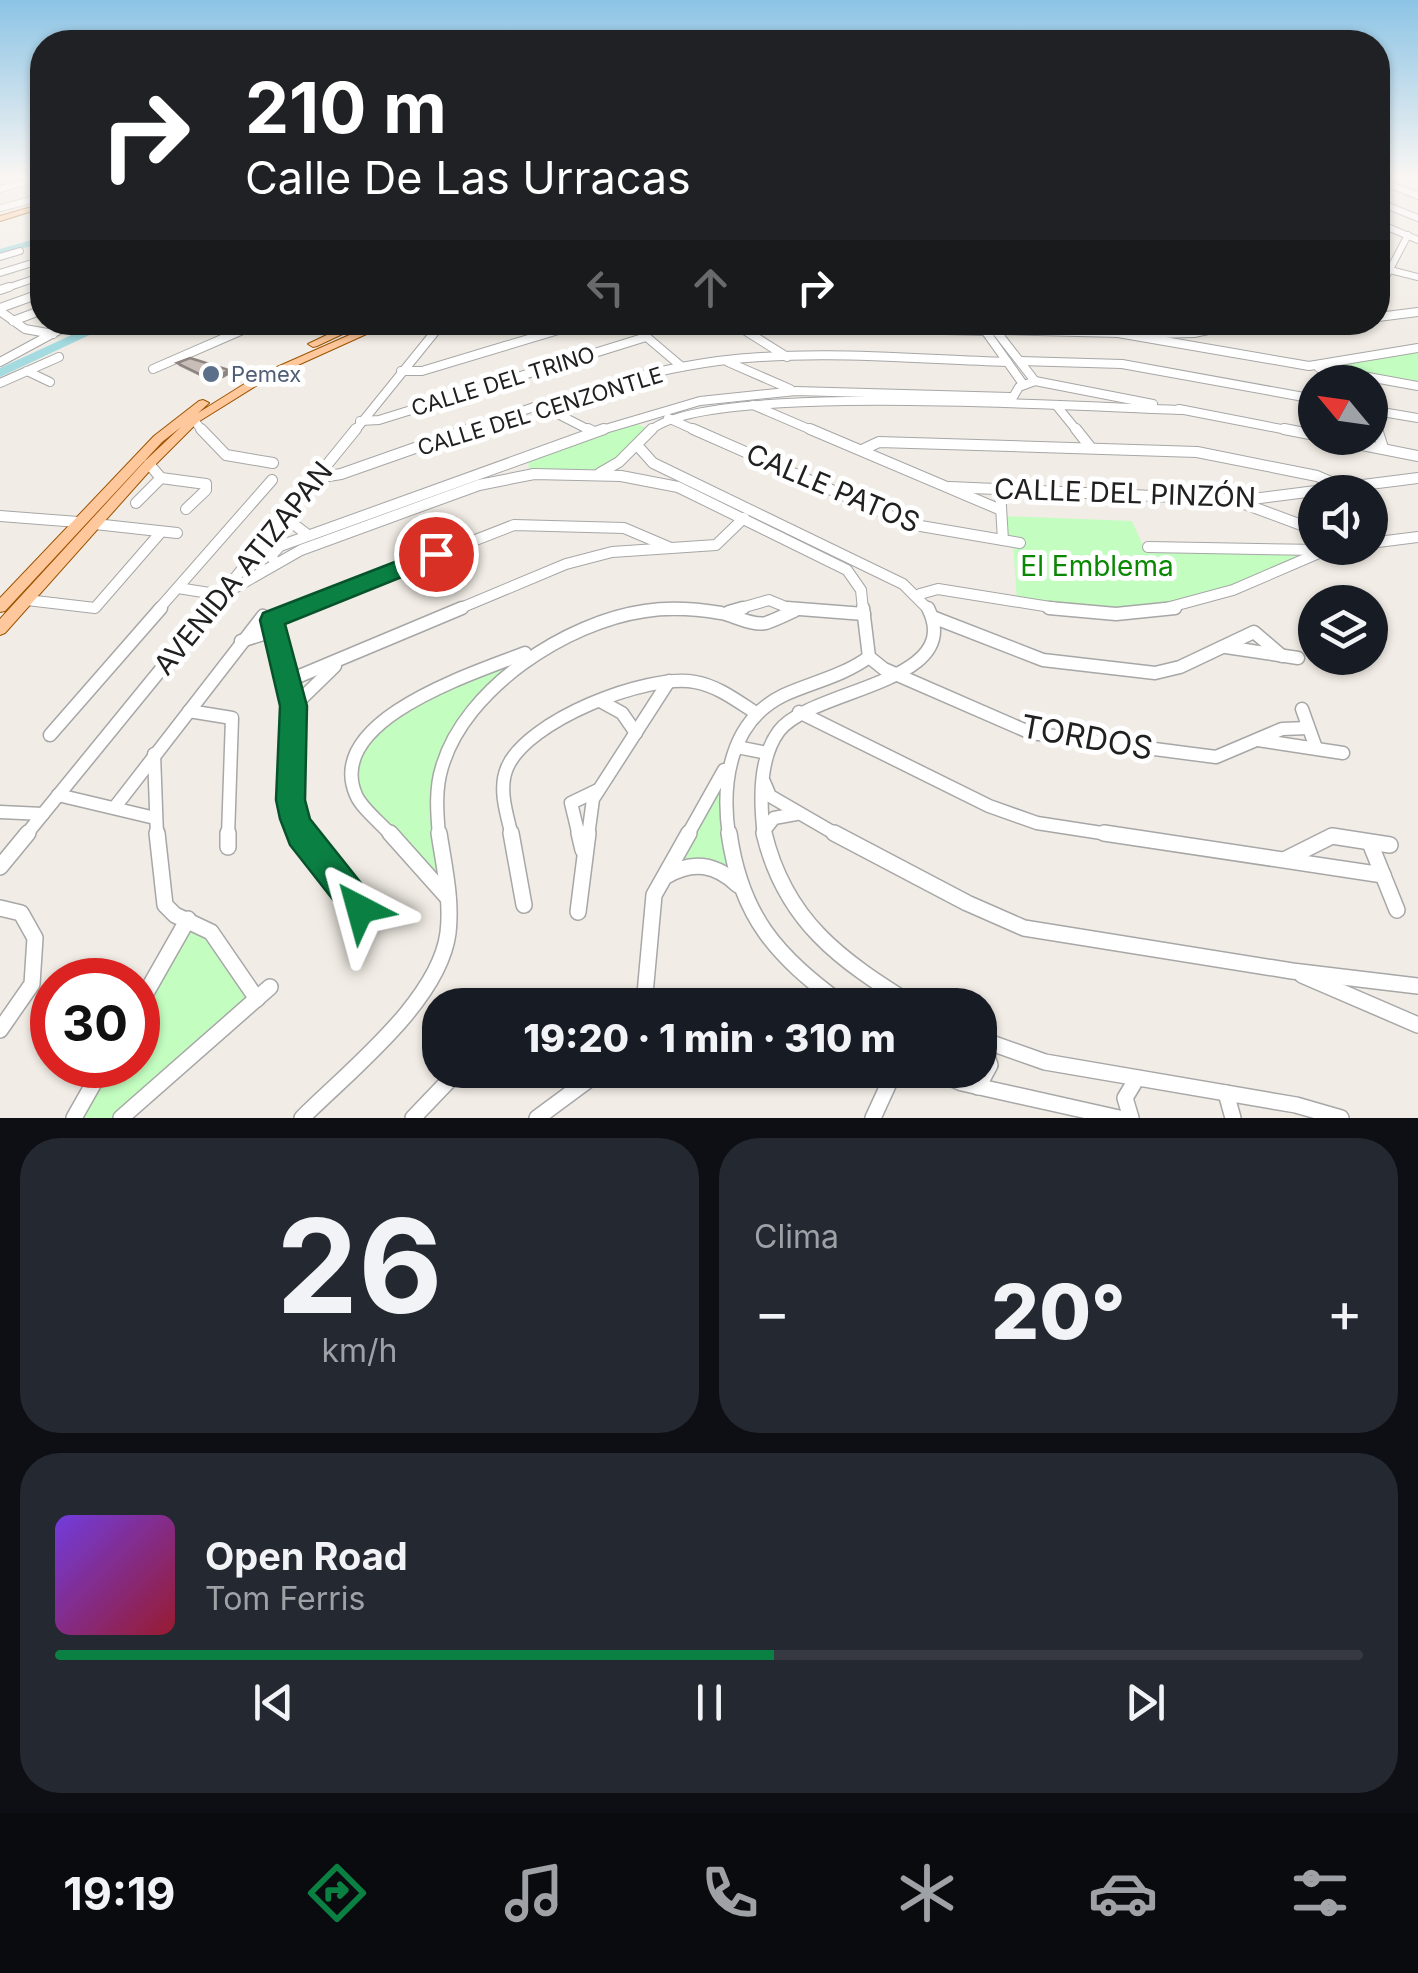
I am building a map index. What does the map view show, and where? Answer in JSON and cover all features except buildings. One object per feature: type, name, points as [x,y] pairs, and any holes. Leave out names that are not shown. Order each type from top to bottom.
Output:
[{"type":"main road","points":[[0,608],[78,522],[185,415],[294,354],[338,335]]},
{"type":"main road","points":[[0,630],[149,464],[194,420],[264,378],[359,335]]},
{"type":"main road","points":[[78,522],[94,524]]},
{"type":"street","points":[[1390,228],[1418,240]]},
{"type":"street","points":[[1408,236],[1390,270],[1418,277]]},
{"type":"street","points":[[0,257],[20,251]]},
{"type":"street","points":[[0,273],[30,264]]},
{"type":"street","points":[[0,290],[30,280]]},
{"type":"street","points":[[30,298],[0,309],[30,330]]},
{"type":"street","points":[[1390,316],[1418,312]]},
{"type":"street","points":[[13,321],[30,315]]},
{"type":"street","points":[[0,362],[53,335]]},
{"type":"street","points":[[153,369],[231,335]]},
{"type":"street","name":"AVENIDA ATIZAPAN","points":[[0,867],[432,335]]},
{"type":"street","points":[[401,371],[422,370],[541,335]]},
{"type":"street","points":[[753,335],[788,358]]},
{"type":"street","points":[[992,335],[1024,384]]},
{"type":"street","points":[[995,335],[1035,381]]},
{"type":"street","points":[[1130,335],[1302,365]]},
{"type":"street","points":[[646,336],[682,367]]},
{"type":"street","name":"CALLE DEL TRINO","points":[[360,421],[378,420],[646,336]]},
{"type":"street","points":[[1314,365],[1418,348]]},
{"type":"street","points":[[0,384],[58,357]]},
{"type":"street","name":"CALLE DEL CENZONTLE","points":[[316,478],[341,474],[623,380],[682,367],[788,358],[1007,362]]},
{"type":"street","points":[[727,362],[796,391]]},
{"type":"street","points":[[1020,362],[1122,364],[1298,396]]},
{"type":"street","points":[[27,371],[50,382]]},
{"type":"street","points":[[1010,396],[1024,384],[1035,381],[1298,432]]},
{"type":"street","points":[[1388,381],[1418,386]]},
{"type":"street","points":[[1086,390],[1096,396],[1095,402],[1087,406]]},
{"type":"street","points":[[275,562],[273,551],[309,535],[594,432],[700,401],[796,391],[1010,396],[1022,405]]},
{"type":"street","points":[[594,475],[619,462],[649,429],[668,418],[748,403],[800,400],[1184,410]]},
{"type":"street","name":"CALLE DEL PINZÓN","points":[[748,403],[1001,510]]},
{"type":"street","points":[[544,406],[594,432]]},
{"type":"street","points":[[1056,406],[1090,448]]},
{"type":"street","points":[[1388,413],[1418,418]]},
{"type":"street","name":"CALLE PATOS","points":[[668,418],[909,524],[1020,543]]},
{"type":"street","points":[[194,420],[220,454],[229,459],[273,463]]},
{"type":"street","points":[[630,421],[649,429]]},
{"type":"street","points":[[862,450],[879,442],[1210,454],[1312,475]]},
{"type":"street","points":[[637,445],[652,463],[920,594],[936,618],[1043,660],[1156,673],[1254,632],[1282,656]]},
{"type":"street","points":[[1388,449],[1418,456]]},
{"type":"street","points":[[532,454],[527,464],[534,474]]},
{"type":"street","points":[[149,464],[161,478],[206,484],[206,490],[186,509]]},
{"type":"street","points":[[178,588],[222,595],[275,562],[479,485],[534,474],[662,482],[847,570],[861,590],[869,657],[772,701],[756,714],[661,880],[652,906],[645,988]]},
{"type":"street","points":[[136,503],[161,478]]},
{"type":"street","name":"CALLE DEL PINZÓN","points":[[1388,482],[1418,478]]},
{"type":"street","points":[[50,735],[272,480]]},
{"type":"street","name":"CALLE DEL PINZÓN","points":[[950,488],[1232,499],[1298,492]]},
{"type":"street","points":[[1000,490],[1003,540]]},
{"type":"street","points":[[1232,499],[1298,524]]},
{"type":"street","points":[[292,507],[292,523],[309,535]]},
{"type":"street","points":[[0,516],[78,522]]},
{"type":"street","points":[[290,680],[566,564],[612,552],[716,545],[744,518]]},
{"type":"street","points":[[94,524],[177,533]]},
{"type":"street","points":[[115,807],[240,642],[272,625],[502,528],[525,524],[609,526],[637,532],[672,548]]},
{"type":"street","points":[[609,526],[612,552]]},
{"type":"street","points":[[26,600],[95,608],[161,532]]},
{"type":"street","points":[[1388,541],[1418,537]]},
{"type":"street","points":[[1148,547],[1298,550]]},
{"type":"street","points":[[920,594],[938,588],[1083,611],[1147,612],[1210,598],[1298,562]]},
{"type":"street","points":[[728,612],[762,624],[776,608],[779,590]]},
{"type":"street","points":[[450,900],[356,795],[351,780],[359,744],[392,712],[540,647],[629,614],[673,609],[728,612],[776,608],[864,614]]},
{"type":"street","points":[[886,988],[848,964],[805,924],[779,884],[762,832],[763,776],[767,753],[782,727],[799,712],[832,694],[900,675],[924,651],[934,634],[936,618]]},
{"type":"street","points":[[272,625],[294,706],[291,800],[295,819],[301,835],[360,909]]},
{"type":"street","points":[[1225,646],[1298,658]]},
{"type":"street","points":[[302,1118],[424,995],[447,951],[450,900],[438,798],[440,772],[478,708],[515,666],[540,647]]},
{"type":"street","points":[[294,706],[319,678],[353,655]]},
{"type":"street","name":"TORDOS","points":[[869,657],[874,664],[1032,733],[1216,757],[1287,724],[1308,728]]},
{"type":"street","points":[[524,905],[526,880],[504,789],[511,758],[531,737],[602,702],[669,682],[710,686],[756,714]]},
{"type":"street","points":[[578,912],[590,810],[598,790],[669,682]]},
{"type":"street","points":[[602,702],[622,713],[636,733]]},
{"type":"street","points":[[1302,709],[1316,748]]},
{"type":"street","points":[[189,711],[232,718],[228,847]]},
{"type":"street","points":[[799,712],[1011,815],[1037,823],[1383,875]]},
{"type":"street","name":"TORDOS","points":[[1257,740],[1343,752]]},
{"type":"street","points":[[737,747],[767,753]]},
{"type":"street","points":[[121,1118],[264,993],[211,932],[165,906],[155,818],[154,754]]},
{"type":"street","points":[[727,765],[727,810],[742,888],[764,934],[823,988]]},
{"type":"street","points":[[763,776],[770,796],[802,816],[967,903],[1024,928],[1292,971],[1418,986]]},
{"type":"street","points":[[58,796],[155,818]]},
{"type":"street","points":[[0,812],[43,814]]},
{"type":"street","points":[[762,832],[774,818],[802,816]]},
{"type":"street","points":[[1285,859],[1332,836],[1390,846]]},
{"type":"street","points":[[1370,843],[1398,910]]},
{"type":"street","points":[[661,880],[681,866],[698,864],[728,874],[742,888]]},
{"type":"street","points":[[0,908],[20,913],[28,920],[35,938],[32,984],[0,1030]]},
{"type":"street","points":[[160,968],[188,919]]},
{"type":"street","points":[[1292,971],[1418,1025]]},
{"type":"street","points":[[997,1045],[1045,1062],[1296,1105],[1341,1118]]},
{"type":"street","points":[[1131,1118],[1125,1098],[1137,1078]]},
{"type":"street","points":[[74,1118],[91,1088]]},
{"type":"street","points":[[414,1118],[442,1088]]},
{"type":"street","points":[[538,1118],[578,1088]]},
{"type":"street","points":[[873,1118],[886,1088]]},
{"type":"street","points":[[983,1088],[1119,1118]]},
{"type":"street","points":[[1226,1093],[1232,1118]]},
{"type":"green space","points":[[1418,348],[1418,386],[1388,380],[1388,365],[1315,365]]},
{"type":"green space","points":[[630,421],[649,429],[637,445],[594,475],[534,474],[529,469],[528,459]]},
{"type":"green space","name":"El Emblema","points":[[1001,516],[1132,521],[1144,548],[1298,550],[1298,561],[1147,612],[1017,601],[1013,543],[1003,540]]},
{"type":"green space","points":[[540,647],[478,708],[440,772],[450,900],[356,795],[352,762],[393,712]]},
{"type":"green space","points":[[727,765],[724,790],[741,888],[716,867],[661,880]]},
{"type":"green space","points":[[188,919],[204,927],[257,999],[160,1084],[160,968]]},
{"type":"green space","points":[[91,1088],[155,1088],[121,1118],[74,1118]]},
{"type":"waterway","points":[[0,252],[30,243]]},
{"type":"waterway","points":[[0,373],[83,335]]},
{"type":"place","name":"Pemex","points":[[211,374]]},
{"type":"route","points":[[360,909],[301,835],[295,819],[291,800],[294,706],[272,620],[436,554]]}]
